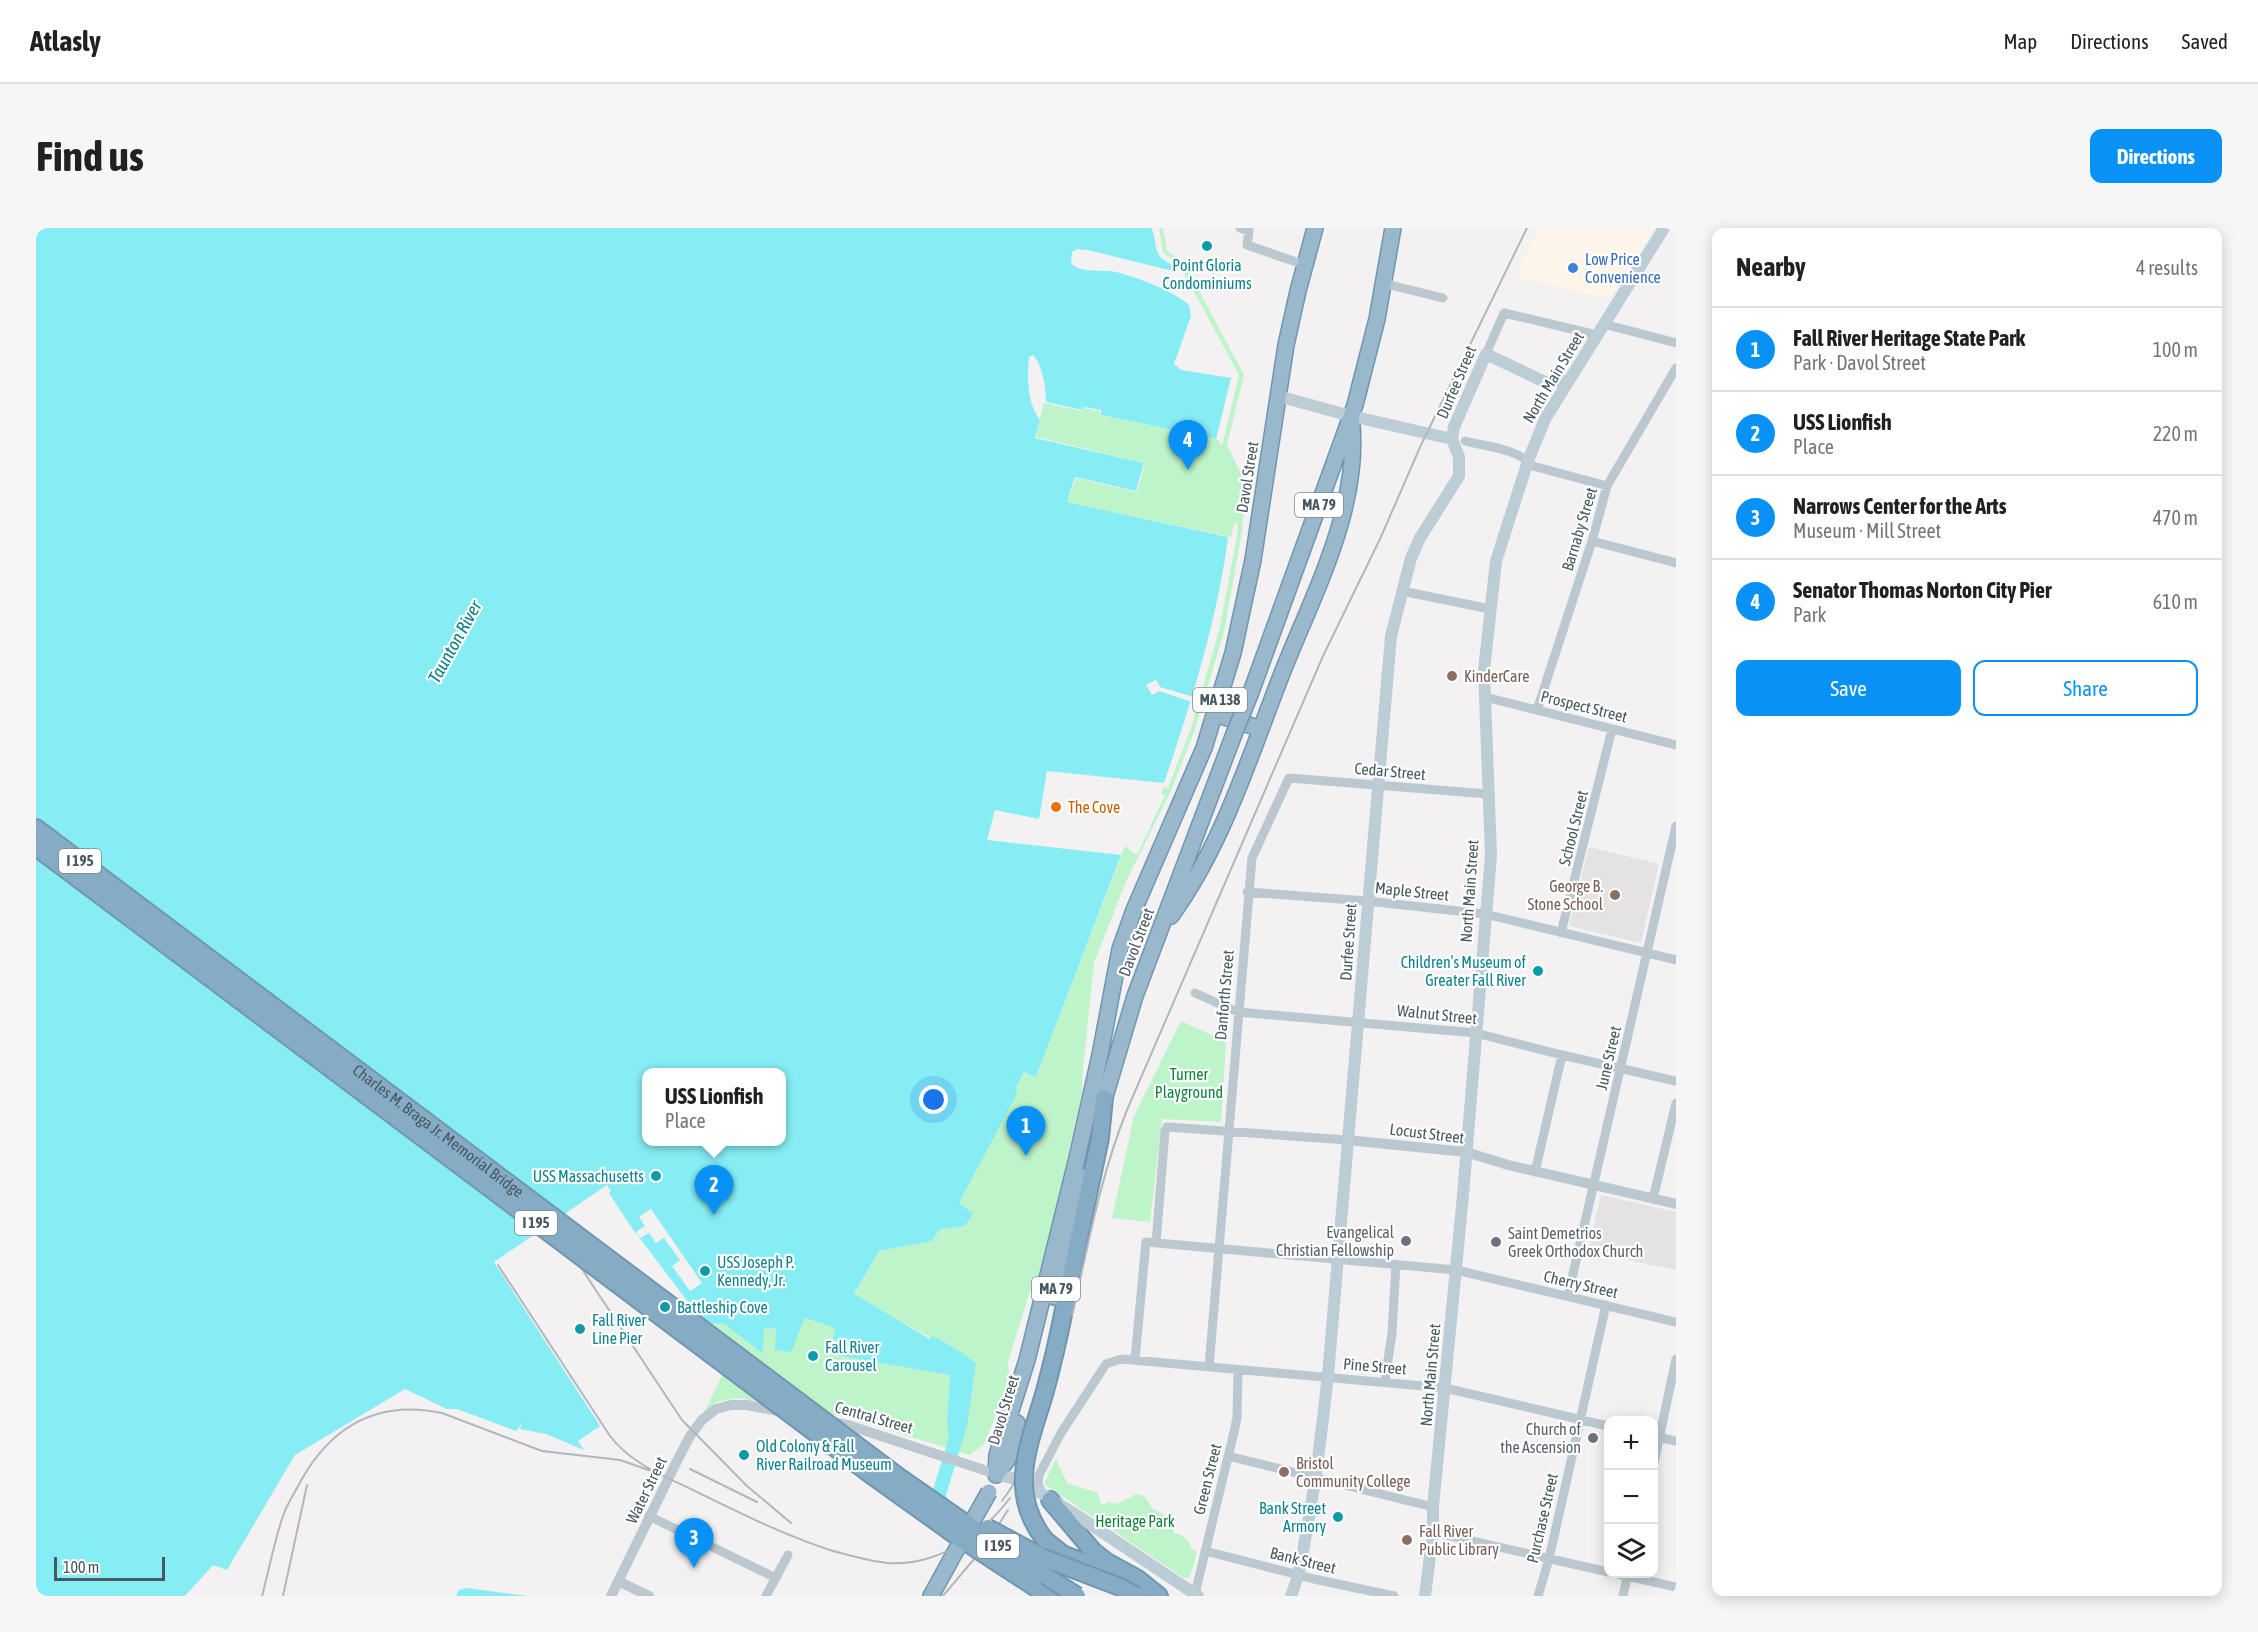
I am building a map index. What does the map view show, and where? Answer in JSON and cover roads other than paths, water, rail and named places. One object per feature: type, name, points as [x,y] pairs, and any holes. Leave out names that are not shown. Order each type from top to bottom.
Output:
[{"type":"highway","name":"Davol Street","points":[[996,1474],[997,1455],[1032,1342],[1077,1158],[1122,942],[1189,785],[1215,714],[1233,653],[1246,600],[1289,332],[1315,228]]},
{"type":"highway","name":"Davol Street","points":[[996,1474],[1008,1459],[1035,1368],[1104,1098],[1132,1003],[1251,692],[1352,416],[1371,345],[1394,228]]},
{"type":"highway","points":[[1159,933],[1187,894],[1215,843],[1340,525],[1353,470],[1352,416]]},
{"type":"highway","points":[[1215,714],[1261,729]]},
{"type":"highway","name":"Charles M. Braga Jr. Memorial Bridge","points":[[36,828],[921,1493],[1077,1596]]},
{"type":"highway","name":"Charles M. Braga Jr. Memorial Bridge","points":[[36,847],[870,1474],[958,1537],[1049,1596]]},
{"type":"highway","points":[[1104,1098],[1100,1138],[1054,1356],[1023,1472],[1026,1504],[1035,1526],[1045,1540],[1064,1555],[1114,1574],[1157,1596]]},
{"type":"highway","name":"MA 79","points":[[932,1596],[996,1474]]},
{"type":"highway","points":[[921,1493],[1044,1558],[1114,1584],[1136,1596]]},
{"type":"highway","points":[[1047,1498],[1093,1551],[1107,1562],[1138,1579],[1157,1596]]},
{"type":"main road","name":"North Main Street","points":[[1425,1596],[1433,1532],[1433,1507],[1456,1270],[1491,855],[1484,670],[1499,548],[1528,461],[1555,400],[1664,228]]},
{"type":"main road","points":[[1486,354],[1545,382],[1568,381]]},
{"type":"main road","name":"Durfee Street","points":[[1291,1596],[1299,1574],[1316,1479],[1328,1377],[1389,644],[1416,547],[1459,476],[1459,440],[1454,427],[1486,354]]},
{"type":"main road","points":[[1545,382],[1555,400]]},
{"type":"main road","points":[[1278,396],[1352,416],[1459,440]]},
{"type":"main road","name":"Central Street","points":[[996,1474],[1020,1481],[1085,1520],[1196,1595]]},
{"type":"street","points":[[1240,228],[1249,231],[1247,245],[1305,265]]},
{"type":"street","points":[[1384,280],[1390,285],[1443,298]]},
{"type":"street","name":"Durfee Street","points":[[1486,354],[1504,313],[1600,329]]},
{"type":"street","points":[[1600,329],[1676,343]]},
{"type":"street","name":"Barnaby Street","points":[[1537,710],[1592,542],[1607,486],[1676,368]]},
{"type":"street","points":[[1459,440],[1514,452],[1533,466],[1607,486]]},
{"type":"street","points":[[1592,542],[1676,562]]},
{"type":"street","points":[[1402,591],[1490,609]]},
{"type":"street","name":"Prospect Street","points":[[1485,697],[1676,745]]},
{"type":"street","name":"School Street","points":[[1561,933],[1612,729]]},
{"type":"street","name":"Cedar Street","points":[[1289,778],[1488,794]]},
{"type":"street","name":"Danforth Street","points":[[1209,1367],[1247,892],[1252,858],[1289,778]]},
{"type":"street","name":"June Street","points":[[1568,1296],[1676,826]]},
{"type":"street","name":"Maple Street","points":[[1247,892],[1367,901],[1485,914],[1676,960]]},
{"type":"street","name":"Walnut Street","points":[[1195,993],[1238,1012],[1476,1033],[1676,1081]]},
{"type":"street","points":[[1535,1172],[1562,1055]]},
{"type":"street","points":[[1653,1199],[1676,1103]]},
{"type":"street","name":"Locust Street","points":[[1156,1243],[1165,1131],[1168,1126],[1466,1152],[1535,1172],[1676,1204]]},
{"type":"street","points":[[1135,1359],[1146,1242],[1156,1243]]},
{"type":"street","name":"Cherry Street","points":[[1156,1243],[1456,1270],[1676,1322]]},
{"type":"street","points":[[1385,1381],[1392,1333],[1396,1264]]},
{"type":"street","name":"Purchase Street","points":[[1538,1596],[1549,1559],[1606,1305]]},
{"type":"street","name":"Pine Street","points":[[1047,1498],[1038,1481],[1041,1470],[1061,1433],[1106,1364],[1121,1359],[1445,1388],[1604,1425]]},
{"type":"street","points":[[1658,1433],[1676,1359]]},
{"type":"street","name":"Green Street","points":[[1196,1595],[1237,1418],[1239,1370]]},
{"type":"street","name":"Central Street","points":[[720,1408],[747,1405],[851,1426],[996,1474]]},
{"type":"street","name":"Water Street","points":[[610,1596],[690,1436],[707,1415],[720,1408]]},
{"type":"street","points":[[1658,1437],[1676,1441]]},
{"type":"street","points":[[1228,1456],[1433,1507]]},
{"type":"street","points":[[649,1516],[776,1578]]},
{"type":"street","points":[[1433,1532],[1604,1571]]},
{"type":"street","name":"Bank Street","points":[[1205,1551],[1394,1596]]},
{"type":"street","points":[[766,1596],[788,1555]]},
{"type":"street","points":[[1623,1596],[1627,1578]]},
{"type":"street","points":[[1640,1578],[1676,1587]]},
{"type":"street","points":[[618,1581],[649,1596]]},
{"type":"water","name":"Taunton River","points":[[36,228],[1151,228],[1159,256],[1175,267],[1177,272],[1077,249],[1072,252],[1071,263],[1080,269],[1116,272],[1134,277],[1165,290],[1189,305],[1191,316],[1174,364],[1181,370],[1231,378],[1216,439],[1101,415],[1101,410],[1084,407],[1083,410],[1046,402],[1042,371],[1033,355],[1029,357],[1029,390],[1040,420],[1035,438],[1144,463],[1136,491],[1075,477],[1067,502],[1228,537],[1217,600],[1202,662],[1164,783],[1047,771],[1039,819],[995,810],[987,840],[1121,855],[1036,1077],[1024,1072],[1015,1090],[1018,1092],[959,1203],[973,1213],[965,1226],[939,1230],[932,1241],[879,1251],[854,1294],[930,1339],[932,1336],[953,1347],[976,1363],[967,1427],[958,1451],[950,1448],[947,1423],[950,1375],[840,1356],[842,1343],[833,1340],[835,1328],[805,1318],[791,1352],[775,1350],[776,1329],[764,1328],[763,1354],[724,1324],[704,1323],[629,1224],[609,1193],[611,1191],[607,1185],[494,1262],[600,1426],[578,1441],[584,1450],[546,1434],[520,1429],[523,1422],[516,1431],[457,1409],[447,1409],[405,1389],[295,1455],[227,1570],[213,1565],[185,1596],[36,1596]]},
{"type":"water","points":[[466,1588],[527,1596],[456,1596],[459,1590]]},
{"type":"waterway","points":[[941,1511],[939,1494],[958,1432]]},
{"type":"railway","points":[[1002,1501],[1025,1464],[1049,1404],[1107,1166],[1127,1110],[1323,656],[1380,539],[1421,445],[1527,228]]},
{"type":"railway","points":[[562,1239],[682,1420],[747,1486],[791,1523]]},
{"type":"railway","points":[[498,1265],[610,1436],[629,1455],[663,1476],[749,1517],[801,1540],[836,1552]]},
{"type":"railway","points":[[262,1596],[284,1512],[309,1467],[339,1434],[375,1415],[395,1410],[442,1413],[542,1451],[620,1460],[657,1473]]},
{"type":"railway","points":[[690,1469],[757,1502]]},
{"type":"railway","points":[[283,1596],[307,1485]]},
{"type":"railway","points":[[830,1550],[888,1563],[906,1563],[924,1559],[941,1554],[972,1536],[986,1525],[1010,1498]]},
{"type":"railway","points":[[943,1596],[985,1546],[1008,1510]]},
{"type":"place","name":"Point Gloria Condominiums","points":[[1207,246]]},
{"type":"place","name":"Low Price Convenience","points":[[1573,268]]},
{"type":"place","name":"Senator Thomas Norton City Pier","points":[[1188,470]]},
{"type":"place","name":"KinderCare","points":[[1452,676]]},
{"type":"place","name":"The Cove","points":[[1056,807]]},
{"type":"place","name":"George B. Stone School","points":[[1615,895]]},
{"type":"place","name":"Children’s Museum of Greater Fall River","points":[[1538,971]]},
{"type":"place","name":"Fall River Heritage State Park","points":[[1026,1156]]},
{"type":"place","name":"USS Massachusetts","points":[[656,1176]]},
{"type":"place","name":"USS Lionfish","points":[[714,1215]]},
{"type":"place","name":"Evangelical Christian Fellowship","points":[[1406,1241]]},
{"type":"place","name":"Saint Demetrios Greek Orthodox Church","points":[[1496,1242]]},
{"type":"place","name":"USS Joseph P. Kennedy, Jr.","points":[[705,1271]]},
{"type":"place","name":"Battleship Cove","points":[[665,1307]]},
{"type":"place","name":"Fall River Line Pier","points":[[580,1329]]},
{"type":"place","name":"Fall River Carousel","points":[[813,1356]]},
{"type":"place","name":"Church of the Ascension","points":[[1593,1438]]},
{"type":"place","name":"Old Colony & Fall River Railroad Museum","points":[[744,1455]]},
{"type":"place","name":"Bristol Community College","points":[[1284,1472]]},
{"type":"place","name":"Bank Street Armory","points":[[1338,1517]]},
{"type":"place","name":"Fall River Public Library","points":[[1407,1540]]},
{"type":"place","name":"Narrows Center for the Arts","points":[[694,1568]]},
{"type":"park label","name":"Turner Playground","points":[[1189,1083]]},
{"type":"park label","name":"Heritage Park","points":[[1135,1521]]}]
